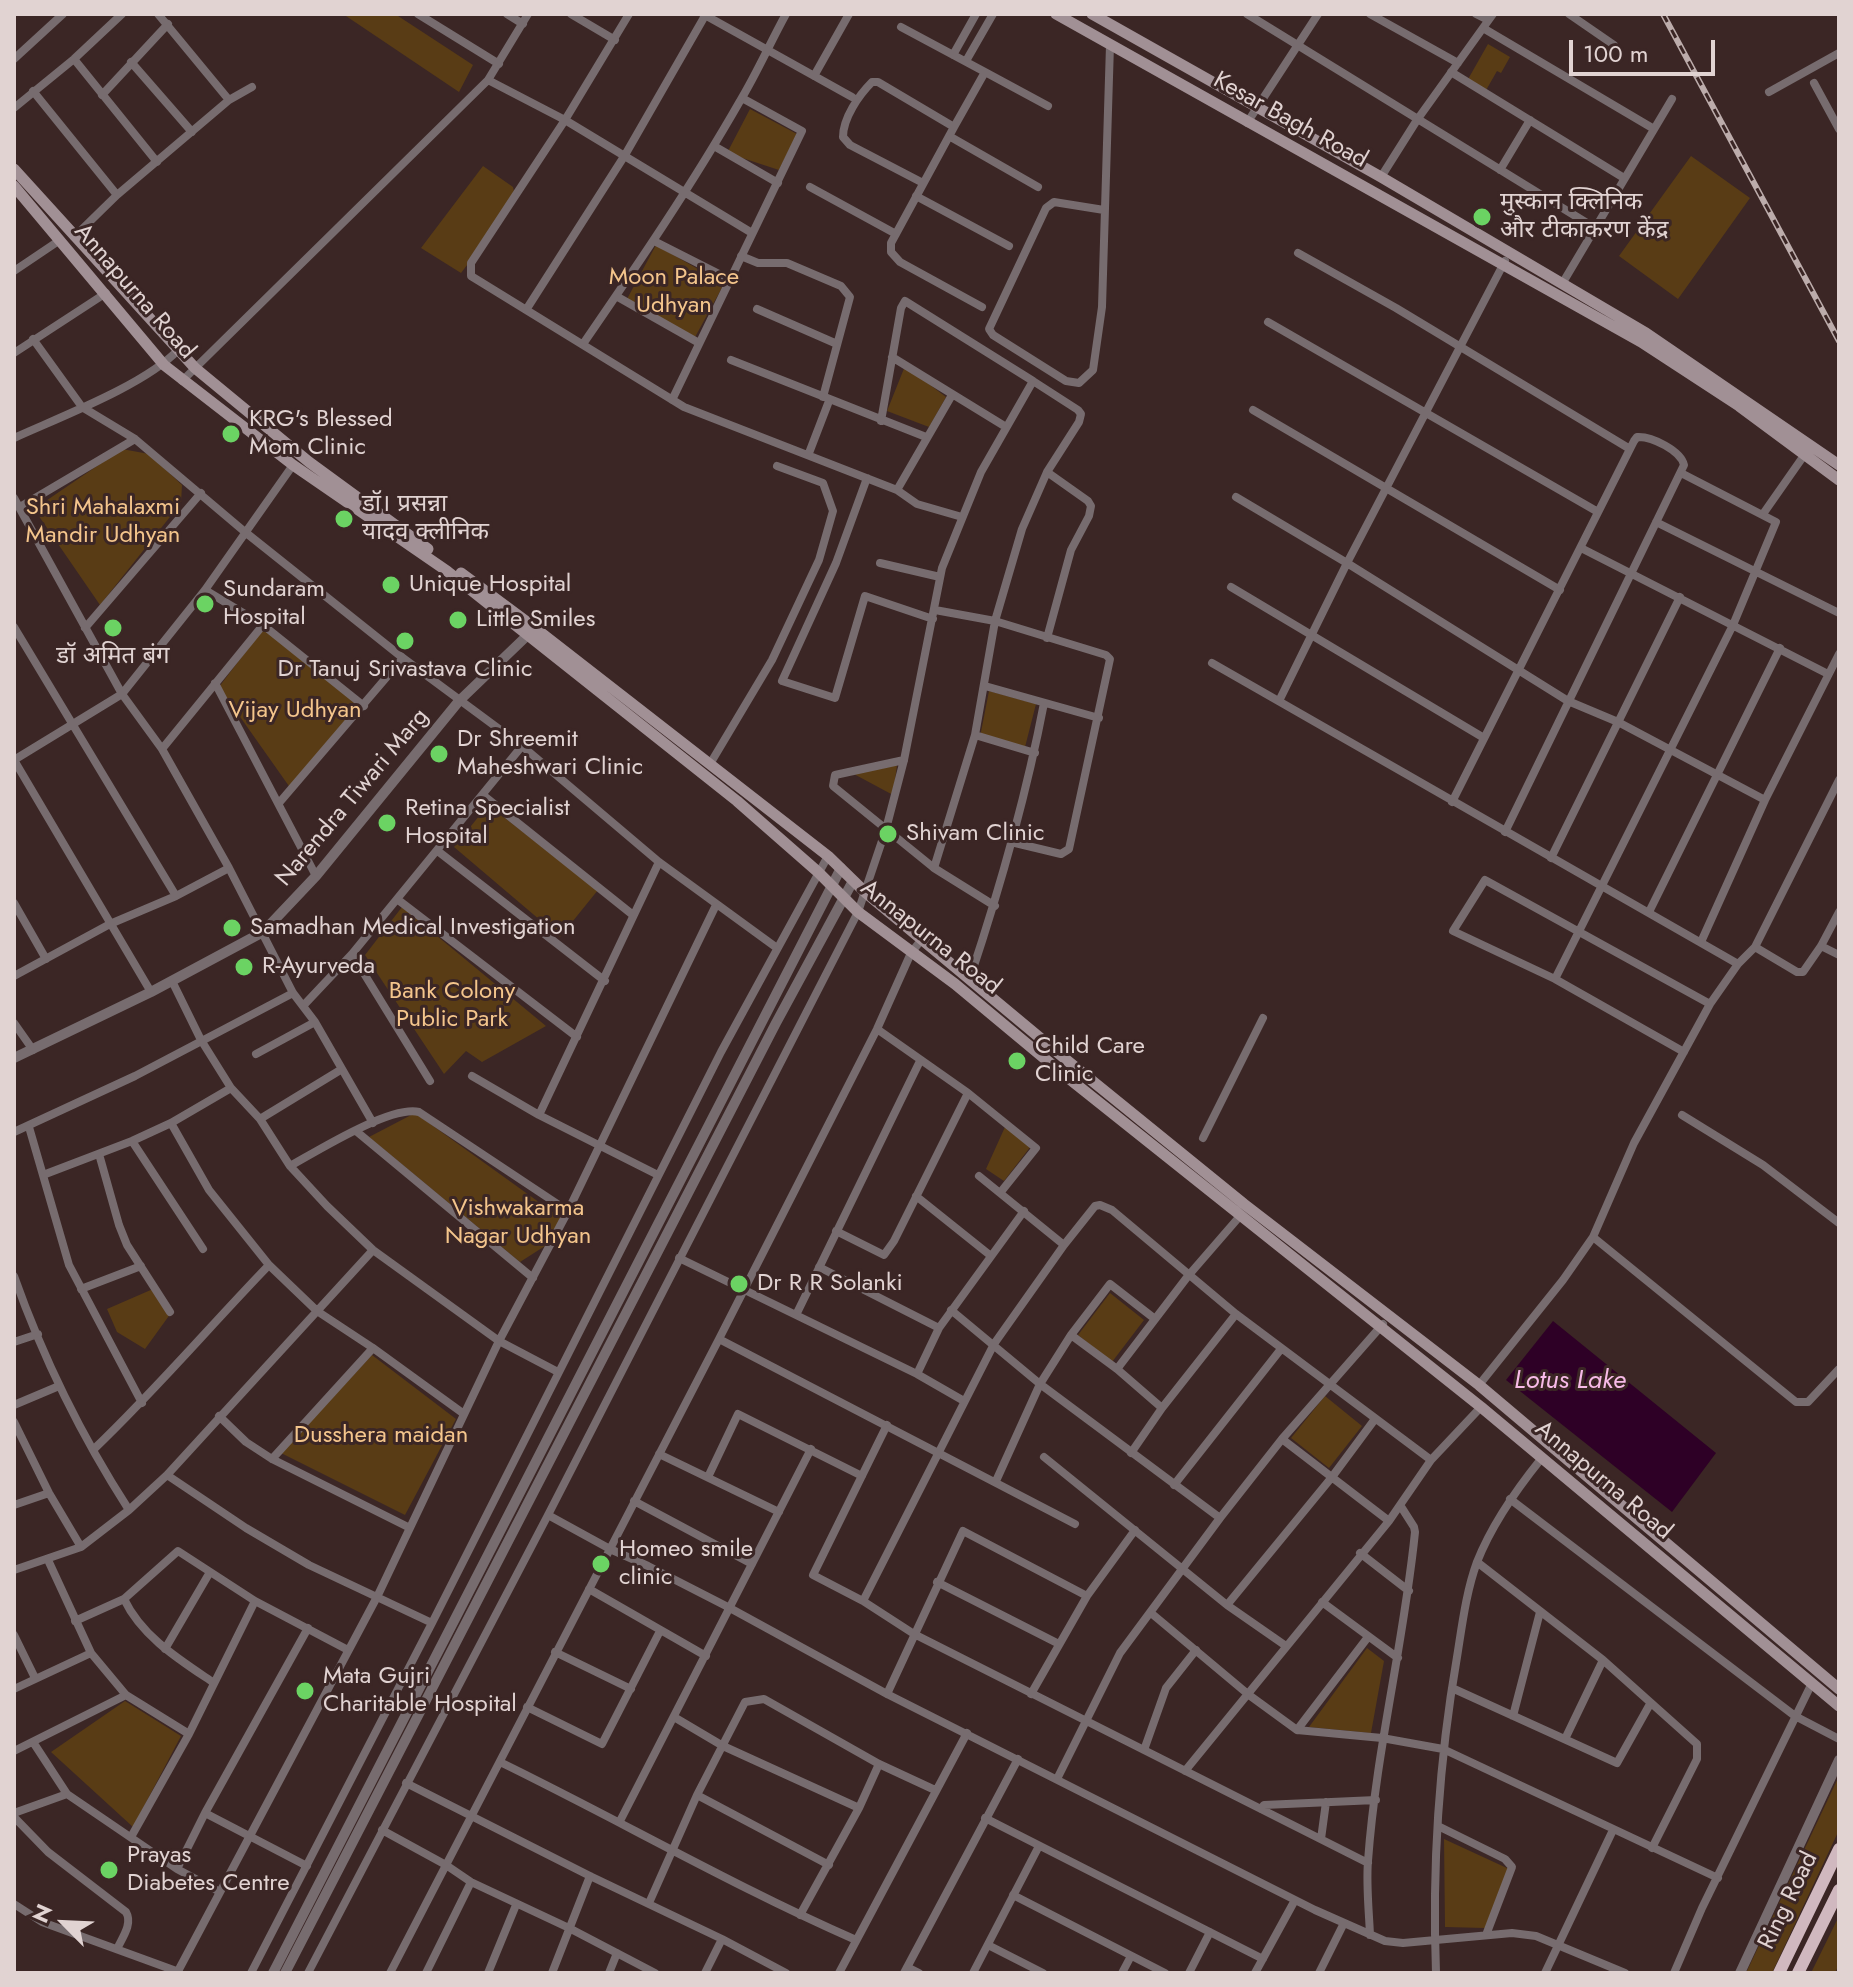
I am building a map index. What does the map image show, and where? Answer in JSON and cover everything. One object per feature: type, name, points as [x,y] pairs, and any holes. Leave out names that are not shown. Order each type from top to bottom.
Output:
[{"type":"highway","name":"Ring Road","points":[[1779,1973],[1839,1849]]},
{"type":"highway","name":"Ring Road","points":[[1798,1973],[1839,1890]]},
{"type":"main road","name":"Kesar Bagh Road","points":[[1056,14],[1247,123],[1506,258]]},
{"type":"main road","name":"Kesar Bagh Road","points":[[1092,14],[1381,177],[1506,258]]},
{"type":"main road","name":"Annapurna Road","points":[[14,169],[195,368],[309,462],[531,632],[737,801],[818,872],[858,912],[1479,1385],[1839,1689]]},
{"type":"main road","name":"Annapurna Road","points":[[14,186],[164,365],[182,381],[293,465],[531,632],[828,856],[866,893],[970,978],[1065,1067],[1240,1216],[1481,1407],[1839,1706]]},
{"type":"main road","points":[[1506,258],[1739,406],[1839,480]]},
{"type":"main road","points":[[1530,272],[1562,284],[1646,333],[1839,465]]},
{"type":"street","points":[[14,59],[63,14]]},
{"type":"street","points":[[14,108],[74,59],[122,14]]},
{"type":"street","points":[[158,14],[229,100]]},
{"type":"street","points":[[418,14],[499,64]]},
{"type":"street","points":[[507,14],[523,24]]},
{"type":"street","points":[[182,381],[488,80],[528,14]]},
{"type":"street","points":[[571,14],[615,40]]},
{"type":"street","points":[[629,14],[469,270],[476,280],[672,400],[707,417],[809,453],[897,490],[917,504],[962,517]]},
{"type":"street","points":[[526,310],[625,155],[705,14],[852,97]]},
{"type":"street","points":[[583,344],[714,146],[786,14]]},
{"type":"street","points":[[814,76],[849,14]]},
{"type":"street","points":[[953,55],[976,14]]},
{"type":"street","points":[[966,61],[993,14]]},
{"type":"street","points":[[1247,14],[1595,228]]},
{"type":"street","points":[[1247,123],[1318,14]]},
{"type":"street","points":[[1370,14],[1458,63]]},
{"type":"street","points":[[1476,14],[1654,129]]},
{"type":"street","points":[[1569,14],[1614,45]]},
{"type":"street","points":[[1381,177],[1417,120],[1488,21]]},
{"type":"street","points":[[102,95],[168,24]]},
{"type":"street","points":[[901,27],[1048,106]]},
{"type":"street","points":[[1104,210],[1054,202],[1046,208],[989,329],[993,335],[1066,381],[1076,384],[1093,370],[1102,307],[1110,45]]},
{"type":"street","points":[[1109,69],[1123,52]]},
{"type":"street","points":[[1769,92],[1839,53]]},
{"type":"street","points":[[74,59],[157,162]]},
{"type":"street","points":[[131,62],[192,132]]},
{"type":"street","points":[[982,307],[893,257],[891,243],[985,72]]},
{"type":"street","points":[[1451,72],[1624,178]]},
{"type":"street","points":[[488,80],[565,120],[752,233]]},
{"type":"street","points":[[923,183],[846,141],[842,132],[858,100],[869,84],[878,82],[954,127]]},
{"type":"street","points":[[1814,83],[1839,129]]},
{"type":"street","points":[[74,237],[117,195],[229,100],[252,87]]},
{"type":"street","points":[[33,91],[117,195]]},
{"type":"street","points":[[672,400],[802,131],[742,98]]},
{"type":"street","points":[[1562,284],[1672,99]]},
{"type":"street","points":[[1500,170],[1530,120]]},
{"type":"street","points":[[949,136],[1038,187]]},
{"type":"street","points":[[714,146],[778,183]]},
{"type":"street","points":[[810,187],[896,234]]},
{"type":"street","points":[[916,196],[1009,246]]},
{"type":"street","points":[[14,271],[60,240]]},
{"type":"street","points":[[654,241],[729,279]]},
{"type":"street","points":[[1298,253],[1630,449]]},
{"type":"street","points":[[741,256],[758,263],[787,263],[841,286],[850,297],[826,399],[809,453]]},
{"type":"street","points":[[1279,701],[1347,563],[1506,258]]},
{"type":"street","points":[[14,353],[106,293]]},
{"type":"street","points":[[616,296],[699,343]]},
{"type":"street","points":[[881,421],[901,308],[907,301],[1081,414],[1074,433],[1047,472],[1022,529],[995,621],[975,735],[934,868]]},
{"type":"street","points":[[757,309],[837,344]]},
{"type":"street","points":[[1268,322],[1598,512]]},
{"type":"street","points":[[33,339],[82,407],[135,439],[245,532],[403,658],[522,746],[659,862],[777,948]]},
{"type":"street","points":[[14,438],[164,365],[178,350]]},
{"type":"street","points":[[892,357],[1006,427]]},
{"type":"street","points":[[731,360],[926,437]]},
{"type":"street","points":[[308,1973],[858,912],[886,829],[904,760],[940,577],[981,472],[1033,381]]},
{"type":"street","points":[[897,490],[952,395]]},
{"type":"street","points":[[1253,410],[1560,590]]},
{"type":"street","points":[[1452,802],[1630,449],[1637,437],[1646,436],[1683,458],[1684,465],[1505,832]]},
{"type":"street","points":[[20,507],[135,439]]},
{"type":"street","points":[[1763,514],[1805,454]]},
{"type":"street","points":[[151,992],[14,760],[122,694],[205,590],[293,465]]},
{"type":"street","points":[[710,764],[772,660],[819,560],[833,511],[823,483],[777,466]]},
{"type":"street","points":[[1047,472],[1091,506],[1071,550],[1047,638]]},
{"type":"street","points":[[1555,979],[1733,625],[1776,522],[1681,473]]},
{"type":"street","points":[[867,478],[836,563],[782,681],[835,698],[865,596],[934,614],[995,621],[1106,655],[1110,659],[1067,853],[1011,842]]},
{"type":"street","points":[[85,628],[201,493]]},
{"type":"street","points":[[1236,497],[1568,701],[1618,722],[1765,800]]},
{"type":"street","points":[[14,498],[122,694],[162,749],[229,868],[293,993],[315,1022],[373,1123]]},
{"type":"street","points":[[1656,522],[1839,613]]},
{"type":"street","points":[[1581,548],[1828,674]]},
{"type":"street","points":[[880,563],[940,577]]},
{"type":"street","points":[[1231,587],[1484,738]]},
{"type":"street","points":[[205,590],[263,625],[364,706]]},
{"type":"street","points":[[1551,858],[1680,597]]},
{"type":"street","points":[[162,749],[263,625]]},
{"type":"street","points":[[14,627],[176,896]]},
{"type":"street","name":"Narendra Tiwari Marg","points":[[14,1058],[151,992],[263,932],[316,876],[459,701],[531,632]]},
{"type":"street","points":[[1649,912],[1780,648]]},
{"type":"street","points":[[1701,942],[1765,800],[1839,654]]},
{"type":"street","points":[[279,803],[403,658]]},
{"type":"street","points":[[1212,663],[1738,964]]},
{"type":"street","points":[[215,683],[316,876]]},
{"type":"street","points":[[985,686],[1099,718]]},
{"type":"street","points":[[970,978],[995,906],[1035,753],[1044,703]]},
{"type":"street","points":[[975,735],[1035,753]]},
{"type":"street","points":[[303,1006],[439,852],[522,746]]},
{"type":"street","points":[[904,760],[845,771],[835,775],[833,786],[934,868],[995,906]]},
{"type":"street","points":[[1479,1385],[1563,1280],[1593,1237],[1634,1143],[1710,1004],[1738,964],[1755,947],[1838,782]]},
{"type":"street","points":[[484,796],[633,915]]},
{"type":"street","points":[[439,852],[605,981]]},
{"type":"street","points":[[251,1973],[658,1175],[828,856]]},
{"type":"street","points":[[539,1115],[659,862]]},
{"type":"street","points":[[14,976],[110,924],[176,896],[229,868]]},
{"type":"street","points":[[273,1973],[841,868]]},
{"type":"street","points":[[1684,1052],[1555,979],[1453,931],[1485,880],[1710,1004]]},
{"type":"street","points":[[285,1973],[776,1023],[853,881]]},
{"type":"street","points":[[397,899],[577,1037]]},
{"type":"street","points":[[14,903],[46,959]]},
{"type":"street","points":[[14,1904],[42,1922],[179,1972],[378,1595],[499,1341],[568,1211],[716,905]]},
{"type":"street","points":[[1755,947],[1801,972],[1821,946],[1839,912]]},
{"type":"street","points":[[390,1973],[719,1339],[877,1029],[911,953],[922,939]]},
{"type":"street","points":[[1821,946],[1839,955]]},
{"type":"street","points":[[352,954],[430,1081]]},
{"type":"street","points":[[172,981],[201,1040],[231,1088],[260,1119],[290,1166],[373,1250],[499,1341],[558,1372]]},
{"type":"street","points":[[14,1132],[135,1076],[293,993]]},
{"type":"street","points":[[1203,1138],[1263,1018]]},
{"type":"street","points":[[256,1054],[315,1022]]},
{"type":"street","points":[[14,1023],[33,1050]]},
{"type":"street","points":[[877,1029],[968,1093],[1036,1148],[1000,1193]]},
{"type":"street","points":[[796,1315],[920,1061]]},
{"type":"street","points":[[260,1119],[342,1069]]},
{"type":"street","points":[[472,1076],[539,1115],[658,1175]]},
{"type":"street","points":[[43,1175],[171,1123],[231,1088]]},
{"type":"street","points":[[836,1231],[884,1255],[968,1093]]},
{"type":"street","points":[[290,1166],[373,1123],[411,1110],[419,1112],[568,1211]]},
{"type":"street","points":[[1682,1115],[1763,1165],[1839,1223]]},
{"type":"street","points":[[171,1123],[209,1190],[269,1265],[317,1311],[464,1414]]},
{"type":"street","points":[[29,1127],[61,1242],[81,1289],[142,1403]]},
{"type":"street","points":[[356,1131],[533,1278]]},
{"type":"street","points":[[132,1141],[203,1249]]},
{"type":"street","points":[[99,1154],[127,1245],[170,1312]]},
{"type":"street","points":[[979,1176],[1064,1245]]},
{"type":"street","points":[[916,1196],[991,1256]]},
{"type":"street","points":[[863,1601],[994,1344],[1095,1206],[1112,1210],[1236,1314],[1431,1460]]},
{"type":"street","points":[[917,1374],[939,1328],[1024,1211]]},
{"type":"street","points":[[1117,1369],[1188,1276],[1240,1216]]},
{"type":"street","points":[[1593,1237],[1796,1402],[1808,1402],[1839,1369]]},
{"type":"street","points":[[14,1570],[81,1547],[129,1510],[167,1475],[373,1250]]},
{"type":"street","points":[[679,1258],[917,1374],[964,1401]]},
{"type":"street","points":[[93,1450],[142,1403],[201,1335],[269,1265]]},
{"type":"street","points":[[81,1289],[141,1266]]},
{"type":"street","points":[[819,1267],[939,1328]]},
{"type":"street","points":[[14,1276],[59,1386],[129,1510]]},
{"type":"street","points":[[996,1481],[1040,1384],[1071,1335],[1110,1284],[1155,1319]]},
{"type":"street","points":[[951,1310],[1040,1384],[1220,1518]]},
{"type":"street","points":[[1131,1453],[1236,1314]]},
{"type":"street","points":[[1057,1779],[1120,1653],[1282,1439],[1390,1315]]},
{"type":"street","points":[[14,1342],[38,1334]]},
{"type":"street","points":[[1071,1335],[1162,1408]]},
{"type":"street","points":[[719,1339],[1075,1524]]},
{"type":"street","points":[[272,1459],[373,1348]]},
{"type":"street","points":[[1174,1485],[1281,1349]]},
{"type":"street","points":[[14,1405],[59,1386]]},
{"type":"street","points":[[1185,1771],[1389,1521],[1431,1460],[1481,1407]]},
{"type":"street","points":[[708,1477],[738,1414],[862,1476]]},
{"type":"street","points":[[219,1416],[246,1442],[272,1459],[408,1527]]},
{"type":"street","points":[[1227,1605],[1332,1477],[1375,1419]]},
{"type":"street","points":[[14,1422],[49,1493],[81,1547]]},
{"type":"street","points":[[887,1425],[813,1575],[863,1601],[914,1634],[1368,1863]]},
{"type":"street","points":[[1282,1439],[1389,1521]]},
{"type":"street","points":[[620,1821],[811,1449]]},
{"type":"street","points":[[659,1454],[779,1512]]},
{"type":"street","points":[[1044,1457],[1227,1605],[1286,1646]]},
{"type":"street","points":[[1436,1973],[1438,1826],[1443,1749],[1466,1607],[1477,1562],[1510,1499],[1541,1459]]},
{"type":"street","points":[[167,1475],[246,1528],[309,1565],[432,1623]]},
{"type":"street","points":[[525,1482],[537,1488]]},
{"type":"street","points":[[14,1505],[49,1493]]},
{"type":"street","points":[[1510,1499],[1795,1716],[1839,1739]]},
{"type":"street","points":[[634,1501],[752,1564]]},
{"type":"street","points":[[1370,1935],[1368,1863],[1382,1738],[1409,1591],[1415,1532],[1400,1505]]},
{"type":"street","points":[[548,1515],[728,1607],[887,1694],[1370,1935],[1385,1941],[1512,1933],[1536,1936],[1625,1973]]},
{"type":"street","points":[[1031,1694],[1087,1596],[1135,1530]]},
{"type":"street","points":[[887,1694],[963,1531],[1087,1596]]},
{"type":"street","points":[[75,1621],[124,1599],[178,1551],[255,1601],[348,1650]]},
{"type":"street","points":[[1360,1553],[1409,1591]]},
{"type":"street","points":[[48,1560],[91,1653],[126,1695],[189,1734]]},
{"type":"street","points":[[1477,1562],[1603,1660],[1650,1704],[1694,1739],[1697,1759],[1652,1848]]},
{"type":"street","points":[[165,1649],[210,1572]]},
{"type":"street","points":[[937,1582],[1059,1644]]},
{"type":"street","points":[[589,1589],[706,1656]]},
{"type":"street","points":[[124,1599],[132,1615],[165,1649],[214,1683]]},
{"type":"street","points":[[131,1837],[189,1734],[255,1601]]},
{"type":"street","points":[[1322,1602],[1398,1658]]},
{"type":"street","points":[[1513,1716],[1540,1612]]},
{"type":"street","points":[[1151,1613],[1249,1695],[1297,1730],[1382,1738],[1443,1749],[1718,1878]]},
{"type":"street","points":[[177,1869],[308,1628]]},
{"type":"street","points":[[527,1707],[602,1744],[660,1631]]},
{"type":"street","points":[[14,1635],[35,1678]]},
{"type":"street","points":[[1297,1730],[1368,1637]]},
{"type":"street","points":[[1144,1750],[1166,1688],[1196,1650]]},
{"type":"street","points":[[555,1652],[631,1689]]},
{"type":"street","points":[[14,1689],[91,1653]]},
{"type":"street","points":[[1565,1739],[1603,1660]]},
{"type":"street","points":[[1674,1973],[1702,1908],[1812,1683]]},
{"type":"street","points":[[1452,1688],[1619,1762],[1650,1704]]},
{"type":"street","points":[[14,1751],[126,1695]]},
{"type":"street","points":[[649,1903],[697,1795],[745,1702],[764,1699],[879,1764],[935,1790]]},
{"type":"street","points":[[674,1717],[723,1746],[859,1808]]},
{"type":"street","points":[[839,1973],[967,1733]]},
{"type":"street","points":[[33,1742],[67,1794],[177,1869],[220,1892]]},
{"type":"street","points":[[919,1973],[906,1970],[1018,1759]]},
{"type":"street","points":[[1740,1973],[1839,1760]]},
{"type":"street","points":[[500,1762],[800,1915],[856,1940]]},
{"type":"street","points":[[800,1915],[859,1808],[879,1764]]},
{"type":"street","points":[[406,1783],[722,1939],[772,1970],[786,1973]]},
{"type":"street","points":[[67,1794],[14,1815],[48,1852],[126,1912],[128,1925],[117,1949]]},
{"type":"street","points":[[697,1795],[829,1865]]},
{"type":"street","points":[[1261,1809],[1264,1805],[1376,1800]]},
{"type":"street","points":[[1321,1839],[1326,1802]]},
{"type":"street","points":[[205,1813],[307,1866]]},
{"type":"street","points":[[985,1818],[1263,1959]]},
{"type":"street","points":[[1438,1826],[1505,1859],[1512,1867],[1486,1935]]},
{"type":"street","points":[[382,1830],[471,1882],[655,1973]]},
{"type":"street","points":[[1545,1973],[1613,1830]]},
{"type":"street","points":[[973,1973],[1039,1846]]},
{"type":"street","points":[[552,1973],[590,1876]]},
{"type":"street","points":[[426,1973],[471,1882]]},
{"type":"street","points":[[1013,1895],[1165,1973]]},
{"type":"street","points":[[1255,1973],[1295,1900]]},
{"type":"street","points":[[488,1973],[516,1905]]},
{"type":"street","points":[[1319,1973],[1344,1923]]},
{"type":"street","points":[[1189,1973],[1210,1932]]},
{"type":"street","points":[[705,1973],[722,1939]]},
{"type":"street","points":[[988,1945],[1043,1973]]},
{"type":"street","points":[[609,1973],[617,1953]]},
{"type":"street","points":[[1122,1973],[1131,1956]]},
{"type":"green space","points":[[343,14],[395,14],[473,65],[459,92]]},
{"type":"green space","points":[[1488,44],[1510,57],[1501,73],[1497,71],[1485,92],[1467,81]]},
{"type":"green space","points":[[750,109],[797,134],[779,170],[727,153]]},
{"type":"green space","points":[[1691,156],[1750,198],[1678,299],[1619,256]]},
{"type":"green space","points":[[483,166],[513,187],[516,201],[461,273],[421,248]]},
{"type":"green space","name":"Moon Palace Udhyan","points":[[656,245],[724,284],[694,339],[627,299]]},
{"type":"green space","points":[[905,366],[946,397],[929,427],[887,411]]},
{"type":"green space","name":"Shri Mahalaxmi Mandir Udhyan","points":[[122,449],[149,454],[182,485],[181,503],[100,605],[34,509]]},
{"type":"green space","name":"Vijay Udhyan","points":[[265,626],[364,706],[291,789],[219,687]]},
{"type":"green space","points":[[989,691],[1036,704],[1024,751],[980,737]]},
{"type":"green space","points":[[897,765],[893,795],[852,773]]},
{"type":"green space","points":[[488,805],[598,890],[560,937],[454,847]]},
{"type":"green space","name":"Bank Colony Public Park","points":[[402,907],[546,1026],[482,1062],[466,1051],[444,1074],[365,955]]},
{"type":"green space","name":"Vishwakarma Nagar Udhyan","points":[[415,1113],[561,1218],[545,1246],[520,1262],[369,1137]]},
{"type":"green space","points":[[1005,1127],[1031,1146],[1004,1181],[986,1169]]},
{"type":"green space","points":[[153,1289],[171,1313],[145,1349],[117,1332],[107,1309]]},
{"type":"green space","points":[[1110,1293],[1144,1320],[1112,1362],[1078,1335]]},
{"type":"green space","name":"Dusshera maidan","points":[[372,1355],[456,1419],[405,1515],[281,1453]]},
{"type":"green space","points":[[1325,1396],[1362,1426],[1329,1468],[1291,1438]]},
{"type":"green space","points":[[1367,1648],[1384,1661],[1371,1733],[1309,1727]]},
{"type":"green space","points":[[125,1701],[181,1736],[133,1827],[51,1752]]},
{"type":"green space","points":[[1839,1776],[1839,1830],[1772,1973],[1746,1973]]},
{"type":"green space","points":[[1444,1839],[1509,1869],[1485,1928],[1445,1927]]},
{"type":"green space","points":[[1839,1916],[1839,1964],[1835,1973],[1811,1973]]},
{"type":"water","name":"Lotus Lake","points":[[1553,1321],[1716,1453],[1672,1512],[1506,1380]]},
{"type":"railway","points":[[1663,14],[1839,341]]},
{"type":"place","name":"मुस्कान क्लिनिक और टीकाकरण केंद्र","points":[[1482,217]]},
{"type":"place","name":"KRG's Blessed Mom Clinic","points":[[231,434]]},
{"type":"place","name":"डॉ। प्रसन्ना यादव क्लीनिक","points":[[344,519]]},
{"type":"place","name":"Unique Hospital","points":[[391,585]]},
{"type":"place","name":"Sundaram Hospital","points":[[205,604]]},
{"type":"place","name":"Little Smiles","points":[[458,620]]},
{"type":"place","name":"डॉ अमित बंग","points":[[113,628]]},
{"type":"place","name":"Dr Tanuj Srivastava Clinic","points":[[405,641]]},
{"type":"place","name":"Dr Shreemit Maheshwari Clinic","points":[[439,754]]},
{"type":"place","name":"Retina Specialist Hospital","points":[[387,823]]},
{"type":"place","name":"Shivam Clinic","points":[[888,834]]},
{"type":"place","name":"Samadhan Medical Investigation","points":[[232,928]]},
{"type":"place","name":"R-Ayurveda","points":[[244,967]]},
{"type":"place","name":"Child Care Clinic","points":[[1017,1061]]},
{"type":"place","name":"Dr R R Solanki","points":[[739,1284]]},
{"type":"place","name":"Homeo smile clinic","points":[[601,1564]]},
{"type":"place","name":"Mata Gujri Charitable Hospital","points":[[305,1691]]},
{"type":"place","name":"Prayas Diabetes Centre","points":[[109,1870]]}]
